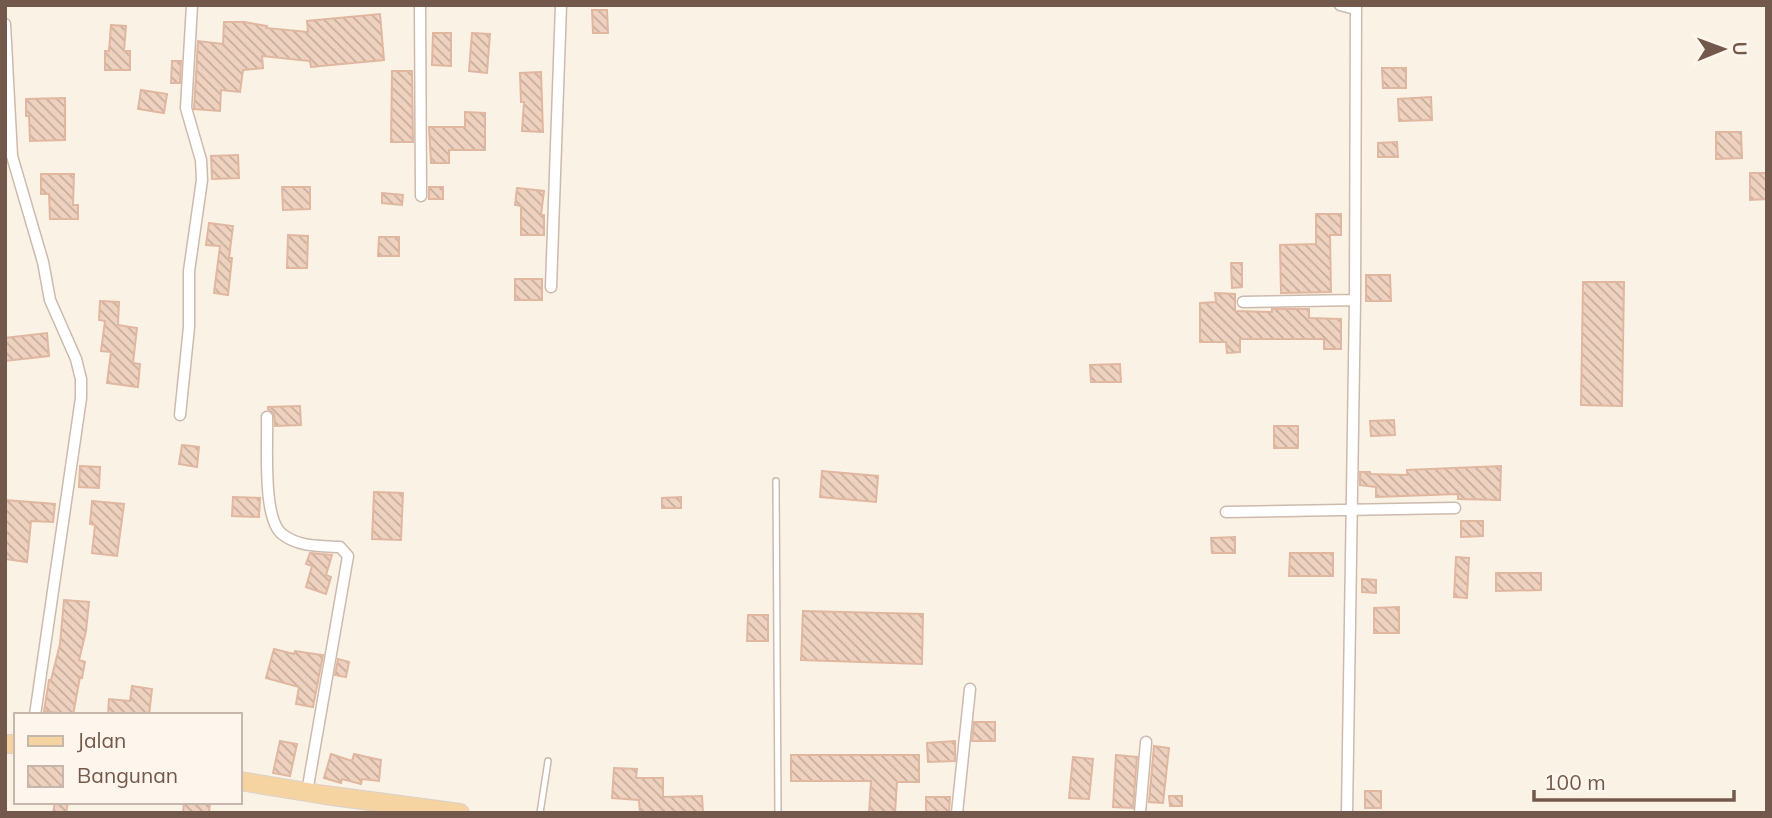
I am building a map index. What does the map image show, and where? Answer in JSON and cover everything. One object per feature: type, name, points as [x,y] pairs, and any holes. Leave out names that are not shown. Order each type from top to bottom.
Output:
[{"type":"main road","points":[[242,781],[460,813]]},
{"type":"street","points":[[180,415],[189,327],[190,257],[202,180],[201,160],[186,108],[192,5]]},
{"type":"street","points":[[420,5],[421,196]]},
{"type":"street","points":[[551,287],[561,5]]},
{"type":"street","points":[[1340,5],[1356,7],[1355,300],[1347,813]]},
{"type":"street","points":[[5,24],[8,156],[43,262],[50,300],[76,359],[81,379],[81,398],[35,713]]},
{"type":"street","points":[[1243,302],[1355,300]]},
{"type":"street","points":[[267,417],[269,505],[272,521],[282,534],[303,544],[340,547],[348,556],[307,792]]},
{"type":"street","points":[[1226,512],[1455,508]]},
{"type":"street","points":[[957,813],[970,689]]},
{"type":"street","points":[[1139,813],[1146,743]]},
{"type":"lane","points":[[776,481],[778,813]]},
{"type":"lane","points":[[540,813],[548,761]]},
{"type":"building","points":[[592,10],[607,10],[608,33],[593,33]]},
{"type":"building","points":[[380,14],[384,60],[311,67],[310,61],[262,56],[263,68],[243,70],[240,92],[221,90],[220,111],[194,109],[198,41],[223,44],[224,22],[244,22],[267,26],[266,28],[308,32],[307,21]]},
{"type":"building","points":[[111,25],[126,26],[124,51],[130,51],[130,70],[105,70],[105,51],[109,51]]},
{"type":"building","points":[[433,33],[451,33],[451,66],[432,65]]},
{"type":"building","points":[[472,33],[490,34],[487,73],[469,71]]},
{"type":"building","points":[[172,61],[181,61],[180,83],[171,83]]},
{"type":"building","points":[[1382,68],[1406,68],[1406,88],[1383,88]]},
{"type":"building","points":[[392,71],[412,71],[413,142],[391,142]]},
{"type":"building","points":[[541,72],[543,132],[522,131],[524,102],[521,102],[520,73]]},
{"type":"building","points":[[141,90],[167,94],[164,113],[138,109]]},
{"type":"building","points":[[1431,97],[1432,120],[1399,121],[1398,99]]},
{"type":"building","points":[[65,98],[65,140],[30,141],[26,99]]},
{"type":"building","points":[[465,112],[485,113],[485,150],[449,150],[449,163],[431,163],[429,127],[465,127]]},
{"type":"building","points":[[1716,132],[1741,132],[1742,158],[1716,159]]},
{"type":"building","points":[[1397,142],[1398,157],[1378,157],[1378,143]]},
{"type":"building","points":[[238,155],[239,178],[212,179],[211,156]]},
{"type":"building","points":[[1750,173],[1767,173],[1767,199],[1750,200]]},
{"type":"building","points":[[41,174],[74,174],[73,205],[78,205],[78,219],[50,219],[49,194],[41,194]]},
{"type":"building","points":[[282,187],[310,187],[310,209],[283,210]]},
{"type":"building","points":[[429,187],[443,187],[443,199],[429,199]]},
{"type":"building","points":[[517,188],[544,191],[541,215],[544,215],[544,235],[521,235],[521,206],[515,205]]},
{"type":"building","points":[[382,193],[403,195],[402,205],[382,203]]},
{"type":"building","points":[[1316,214],[1341,214],[1341,235],[1330,235],[1331,292],[1281,293],[1280,245],[1316,244]]},
{"type":"building","points":[[209,223],[233,226],[228,295],[214,293],[220,246],[206,245]]},
{"type":"building","points":[[288,235],[308,236],[307,268],[287,268]]},
{"type":"building","points":[[379,237],[399,237],[399,256],[378,256]]},
{"type":"building","points":[[1231,263],[1242,263],[1242,287],[1232,288]]},
{"type":"building","points":[[1366,275],[1390,275],[1391,301],[1366,301]]},
{"type":"building","points":[[515,279],[542,279],[542,300],[515,300]]},
{"type":"building","points":[[1583,282],[1624,282],[1622,406],[1581,405]]},
{"type":"building","points":[[1215,293],[1235,294],[1235,311],[1309,309],[1309,318],[1341,319],[1341,349],[1324,349],[1324,339],[1240,339],[1240,352],[1227,353],[1226,342],[1200,342],[1200,303],[1216,302]]},
{"type":"building","points":[[100,301],[119,302],[118,325],[137,328],[133,363],[140,364],[138,387],[107,383],[111,352],[101,351],[105,321],[99,320]]},
{"type":"building","points":[[47,333],[49,356],[5,361],[5,338]]},
{"type":"building","points":[[1120,364],[1121,382],[1091,382],[1090,365]]},
{"type":"building","points":[[300,406],[301,425],[275,426],[274,414],[268,409],[268,407]]},
{"type":"building","points":[[1394,420],[1395,435],[1371,436],[1370,421]]},
{"type":"building","points":[[1274,426],[1298,426],[1298,448],[1274,448]]},
{"type":"building","points":[[182,445],[199,447],[197,467],[179,464]]},
{"type":"building","points":[[80,466],[100,467],[99,488],[79,487]]},
{"type":"building","points":[[1501,466],[1500,500],[1458,499],[1458,494],[1376,497],[1376,487],[1360,485],[1360,472],[1407,475],[1407,470]]},
{"type":"building","points":[[822,471],[878,476],[876,502],[820,497]]},
{"type":"building","points":[[374,492],[403,493],[401,540],[372,539]]},
{"type":"building","points":[[233,497],[260,498],[259,517],[232,516]]},
{"type":"building","points":[[681,497],[681,508],[662,508],[662,498]]},
{"type":"building","points":[[5,500],[55,504],[53,522],[31,521],[27,562],[5,559]]},
{"type":"building","points":[[92,501],[124,504],[117,556],[92,553],[95,525],[90,524]]},
{"type":"building","points":[[1461,521],[1483,521],[1483,536],[1461,537]]},
{"type":"building","points":[[1235,537],[1235,553],[1212,553],[1211,538]]},
{"type":"building","points":[[310,553],[332,555],[326,575],[331,577],[326,594],[306,587],[312,566],[306,564]]},
{"type":"building","points":[[1290,553],[1333,553],[1333,576],[1289,576]]},
{"type":"building","points":[[1456,557],[1469,558],[1467,598],[1454,597]]},
{"type":"building","points":[[1496,573],[1541,573],[1541,590],[1496,591]]},
{"type":"building","points":[[1362,579],[1376,580],[1376,593],[1362,592]]},
{"type":"building","points":[[64,600],[89,602],[79,660],[85,662],[73,713],[44,711],[49,680],[60,644]]},
{"type":"building","points":[[1399,607],[1399,633],[1374,633],[1374,608]]},
{"type":"building","points":[[803,611],[923,614],[922,664],[801,660]]},
{"type":"building","points":[[748,615],[768,615],[768,641],[747,641]]},
{"type":"building","points":[[274,649],[294,654],[295,651],[323,655],[313,707],[296,704],[299,687],[266,678]]},
{"type":"building","points":[[338,659],[349,662],[346,677],[335,675]]},
{"type":"building","points":[[132,686],[152,689],[149,713],[108,713],[109,699],[130,701]]},
{"type":"building","points":[[974,722],[995,722],[995,741],[972,741]]},
{"type":"building","points":[[280,741],[297,744],[290,776],[273,773]]},
{"type":"building","points":[[955,741],[955,761],[928,762],[927,743]]},
{"type":"building","points":[[1154,746],[1169,748],[1163,803],[1149,802]]},
{"type":"building","points":[[331,754],[352,761],[354,754],[381,760],[379,781],[362,779],[361,784],[342,779],[341,783],[324,778]]},
{"type":"building","points":[[791,755],[919,755],[919,782],[897,782],[895,813],[869,813],[871,781],[791,781]]},
{"type":"building","points":[[1116,755],[1137,757],[1133,808],[1113,807]]},
{"type":"building","points":[[1073,757],[1093,759],[1089,799],[1069,798]]},
{"type":"building","points":[[614,768],[637,769],[636,778],[663,778],[663,797],[702,796],[703,813],[640,813],[639,800],[612,798]]},
{"type":"building","points":[[1365,791],[1381,791],[1381,808],[1365,808]]},
{"type":"building","points":[[1169,796],[1182,796],[1182,806],[1170,806]]},
{"type":"building","points":[[926,797],[950,797],[949,813],[926,813]]},
{"type":"building","points":[[55,804],[68,804],[66,813],[53,813]]},
{"type":"building","points":[[184,804],[210,804],[209,813],[183,813]]}]
